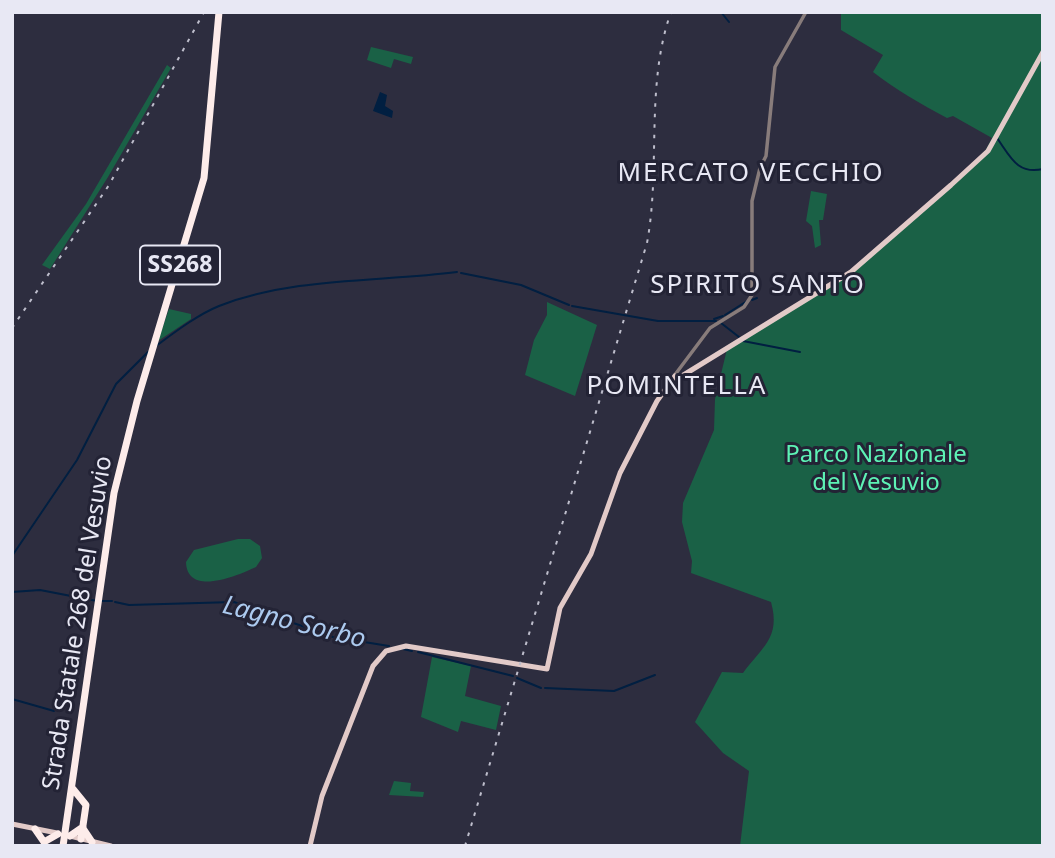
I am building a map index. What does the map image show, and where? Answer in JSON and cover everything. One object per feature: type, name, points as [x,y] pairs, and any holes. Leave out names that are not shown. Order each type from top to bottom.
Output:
[{"type":"highway","name":"Strada Statale 268 del Vesuvio","points":[[64,840],[114,493],[130,428],[204,178],[219,12]]},
{"type":"highway","name":"SS268","points":[[74,771],[74,792],[86,805],[81,839]]},
{"type":"highway","points":[[67,822],[72,804],[79,799]]},
{"type":"highway","points":[[44,844],[64,840],[83,826],[92,842]]},
{"type":"highway","points":[[35,829],[44,844]]},
{"type":"highway","points":[[44,844],[47,831]]},
{"type":"main road","points":[[310,846],[322,796],[373,666],[380,655],[390,649],[406,646],[547,669],[560,608],[591,554],[620,473],[664,391],[676,376],[821,291],[871,255],[979,160],[995,138],[1042,54]]},
{"type":"main road","points":[[12,824],[47,831],[64,840],[81,839],[111,846]]},
{"type":"street","points":[[676,376],[710,328],[744,307],[752,295],[752,201],[760,168],[766,156],[775,67],[806,13]]},
{"type":"green space","name":"Parco Nazionale del Vesuvio","points":[[841,12],[1043,12],[1043,846],[740,846],[749,771],[723,753],[695,722],[722,672],[743,673],[763,649],[774,625],[771,602],[691,573],[692,561],[682,522],[683,503],[714,430],[715,399],[728,345],[853,270],[984,153],[992,138],[953,116],[947,118],[873,72],[883,55],[841,30]]},
{"type":"green space","points":[[371,47],[413,57],[411,64],[394,59],[391,68],[367,60]]},
{"type":"green space","points":[[167,65],[171,68],[108,177],[50,269],[42,265],[86,204]]},
{"type":"green space","points":[[811,191],[827,194],[823,220],[819,220],[821,245],[815,248],[812,226],[806,221]]},
{"type":"green space","points":[[547,302],[597,325],[575,396],[525,375],[534,340],[547,315]]},
{"type":"green space","points":[[169,309],[191,314],[191,319],[158,341]]},
{"type":"green space","points":[[238,539],[250,539],[260,546],[262,558],[256,567],[214,581],[195,579],[189,573],[186,562],[194,550]]},
{"type":"green space","points":[[432,657],[471,666],[465,696],[501,706],[496,730],[461,721],[458,732],[421,717]]},
{"type":"green space","points":[[394,781],[411,783],[410,791],[424,792],[423,797],[389,795]]},
{"type":"water","points":[[380,92],[387,95],[385,106],[393,111],[392,118],[373,111]]},
{"type":"waterway","points":[[721,12],[729,22]]},
{"type":"waterway","points":[[997,138],[1020,167],[1043,169]]},
{"type":"waterway","points":[[156,346],[203,314],[247,297],[306,285],[457,272]]},
{"type":"waterway","points":[[461,273],[521,285],[569,305]]},
{"type":"waterway","points":[[752,300],[757,298]]},
{"type":"waterway","points":[[725,315],[747,301]]},
{"type":"waterway","points":[[572,306],[658,321],[716,321]]},
{"type":"waterway","points":[[714,319],[723,316]]},
{"type":"waterway","points":[[721,323],[739,337]]},
{"type":"waterway","points":[[743,341],[800,352]]},
{"type":"waterway","points":[[12,556],[77,460],[116,384],[148,352]]},
{"type":"waterway","name":"Lagno Sorbo","points":[[12,592],[40,590],[97,601]]},
{"type":"waterway","name":"Lagno Sorbo","points":[[102,601],[112,601]]},
{"type":"waterway","name":"Lagno Sorbo","points":[[115,602],[129,605],[234,602],[333,637],[389,646]]},
{"type":"waterway","name":"Lagno Sorbo","points":[[403,649],[412,651]]},
{"type":"waterway","name":"Lagno Sorbo","points":[[418,652],[513,676]]},
{"type":"waterway","name":"Lagno Sorbo","points":[[545,688],[614,691],[655,675]]},
{"type":"waterway","name":"Lagno Sorbo","points":[[517,678],[541,688]]},
{"type":"waterway","points":[[12,699],[54,711]]},
{"type":"railway","points":[[12,328],[109,185],[204,12]]},
{"type":"railway","points":[[465,846],[647,243],[653,186],[658,68],[671,12]]},
{"type":"district","name":"MERCATO VECCHIO","points":[[751,174]]},
{"type":"district","name":"SPIRITO SANTO","points":[[758,286]]},
{"type":"district","name":"POMINTELLA","points":[[677,387]]}]
